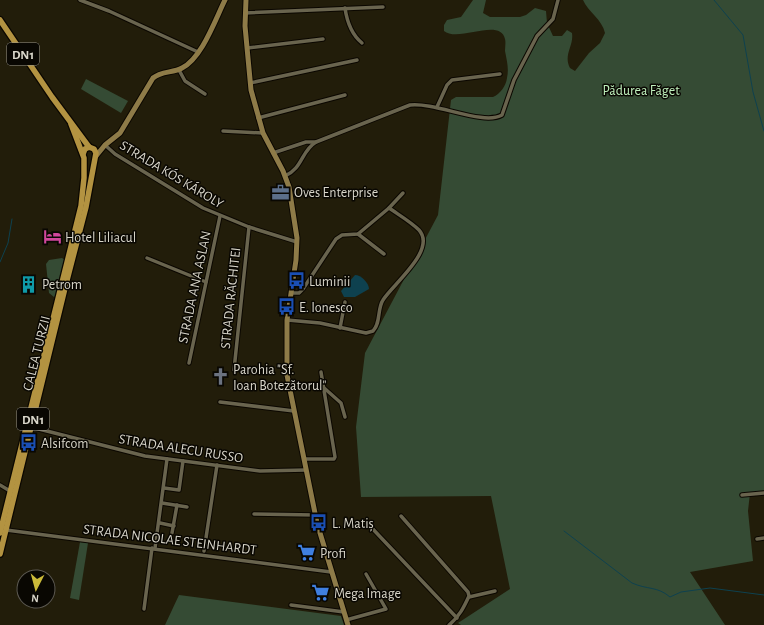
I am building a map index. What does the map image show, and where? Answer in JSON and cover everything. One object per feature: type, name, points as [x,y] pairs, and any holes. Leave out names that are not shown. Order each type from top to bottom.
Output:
[{"type":"main road","name":"CALEA TURZII","points":[[0,20],[71,124],[96,151],[86,207],[0,554]]},
{"type":"main road","name":"CALEA TURZII","points":[[0,533],[81,206],[84,178],[83,156],[71,124]]},
{"type":"main road","points":[[91,147],[84,150],[83,156],[90,160],[95,157]]},
{"type":"street","points":[[80,0],[116,14],[198,52]]},
{"type":"street","points":[[95,157],[105,145],[120,133],[150,82],[160,74],[179,70],[191,63],[225,0]]},
{"type":"street","points":[[246,0],[250,83],[263,133],[285,176],[292,199],[297,242],[287,320],[287,375],[315,515],[347,622],[386,609],[366,574]]},
{"type":"street","points":[[285,176],[296,169],[307,150],[316,142],[410,105],[418,104],[487,118],[498,118],[502,115],[514,80],[537,36],[553,19],[558,0]]},
{"type":"street","points":[[246,13],[383,7]]},
{"type":"street","points":[[345,8],[353,34],[362,43]]},
{"type":"street","points":[[248,48],[323,38]]},
{"type":"street","points":[[248,48],[297,44]]},
{"type":"street","points":[[250,83],[357,60]]},
{"type":"street","points":[[179,70],[185,81],[205,94]]},
{"type":"street","points":[[437,107],[447,85],[452,80],[500,74]]},
{"type":"street","points":[[258,118],[345,95]]},
{"type":"street","points":[[223,131],[263,133]]},
{"type":"street","points":[[273,153],[306,142],[316,142]]},
{"type":"street","points":[[91,147],[105,145]]},
{"type":"street","name":"STRADA KÓS KÁROLY","points":[[105,145],[115,154],[203,208],[249,227],[297,242]]},
{"type":"street","points":[[291,293],[299,293],[303,289],[336,239],[341,236],[358,234],[389,208],[403,193]]},
{"type":"street","points":[[287,320],[306,321],[366,333],[374,330],[383,300],[420,254],[423,243],[420,231],[389,208]]},
{"type":"street","name":"STRADA ANA ASLAN","points":[[189,363],[220,216]]},
{"type":"street","name":"STRADA RĂCHITEI","points":[[234,370],[249,227]]},
{"type":"street","points":[[358,234],[384,254]]},
{"type":"street","points":[[147,258],[206,282]]},
{"type":"street","points":[[340,328],[345,302]]},
{"type":"street","points":[[304,459],[335,458],[321,372]]},
{"type":"street","points":[[323,386],[341,403],[345,417]]},
{"type":"street","points":[[220,402],[294,412]]},
{"type":"street","name":"STRADA ALECU RUSSO","points":[[31,427],[131,453],[167,459],[260,471],[306,470]]},
{"type":"street","points":[[144,609],[154,548],[160,523],[167,459]]},
{"type":"street","points":[[164,488],[179,490],[183,461]]},
{"type":"street","points":[[204,551],[217,465]]},
{"type":"street","points":[[0,485],[10,491]]},
{"type":"street","points":[[742,495],[764,493]]},
{"type":"street","points":[[162,503],[187,507]]},
{"type":"street","points":[[172,533],[177,505]]},
{"type":"street","points":[[254,514],[315,515]]},
{"type":"street","points":[[401,516],[468,592],[469,597],[457,618],[449,625]]},
{"type":"street","points":[[160,523],[174,526]]},
{"type":"street","points":[[369,525],[457,618]]},
{"type":"street","name":"STRADA NICOLAE STEINHARDT","points":[[6,530],[331,572]]},
{"type":"street","points":[[757,539],[764,538]]},
{"type":"street","points":[[469,597],[495,591]]},
{"type":"street","points":[[291,605],[344,612]]},
{"type":"green space","name":"Pădurea Făget","points":[[473,0],[486,0],[483,13],[490,17],[520,17],[526,15],[535,8],[546,11],[547,23],[553,36],[562,36],[567,30],[572,33],[568,63],[570,68],[575,71],[589,53],[600,43],[605,33],[601,24],[583,0],[764,0],[764,491],[750,493],[748,511],[753,561],[690,572],[725,625],[461,625],[458,623],[510,589],[491,496],[361,497],[356,427],[365,353],[438,215],[451,100],[456,97],[496,96],[504,87],[508,75],[505,39],[502,33],[495,30],[487,30],[450,34],[444,31],[444,25],[447,20],[461,17]]},
{"type":"green space","points":[[86,79],[128,101],[121,113],[81,89]]},
{"type":"green space","points":[[62,258],[65,260],[57,295],[54,297],[49,293],[46,264],[49,260]]},
{"type":"green space","points":[[80,542],[88,543],[79,600],[70,598]]},
{"type":"green space","points":[[179,595],[341,616],[344,625],[165,625]]},
{"type":"water","points":[[355,275],[360,276],[368,284],[369,289],[355,297],[344,297],[341,291]]},
{"type":"waterway","points":[[714,0],[743,35],[753,92],[764,131]]},
{"type":"waterway","points":[[0,262],[8,243],[12,219]]},
{"type":"waterway","points":[[564,531],[632,583],[661,591],[670,597],[681,592],[710,588],[764,595]]},
{"type":"place","name":"Oves Enterprise","points":[[281,192]]},
{"type":"place","name":"Hotel Liliacul","points":[[52,237]]},
{"type":"place","name":"Luminii","points":[[296,281]]},
{"type":"place","name":"Petrom","points":[[29,284]]},
{"type":"place","name":"E. Ionesco","points":[[286,307]]},
{"type":"place","name":"Parohia \"Sf. Ioan Botezătorul\"","points":[[220,377]]},
{"type":"place","name":"Alsifcom","points":[[28,443]]},
{"type":"place","name":"L. Matiș","points":[[319,523]]},
{"type":"place","name":"Profi","points":[[307,553]]},
{"type":"place","name":"Mega Image","points":[[321,593]]}]
